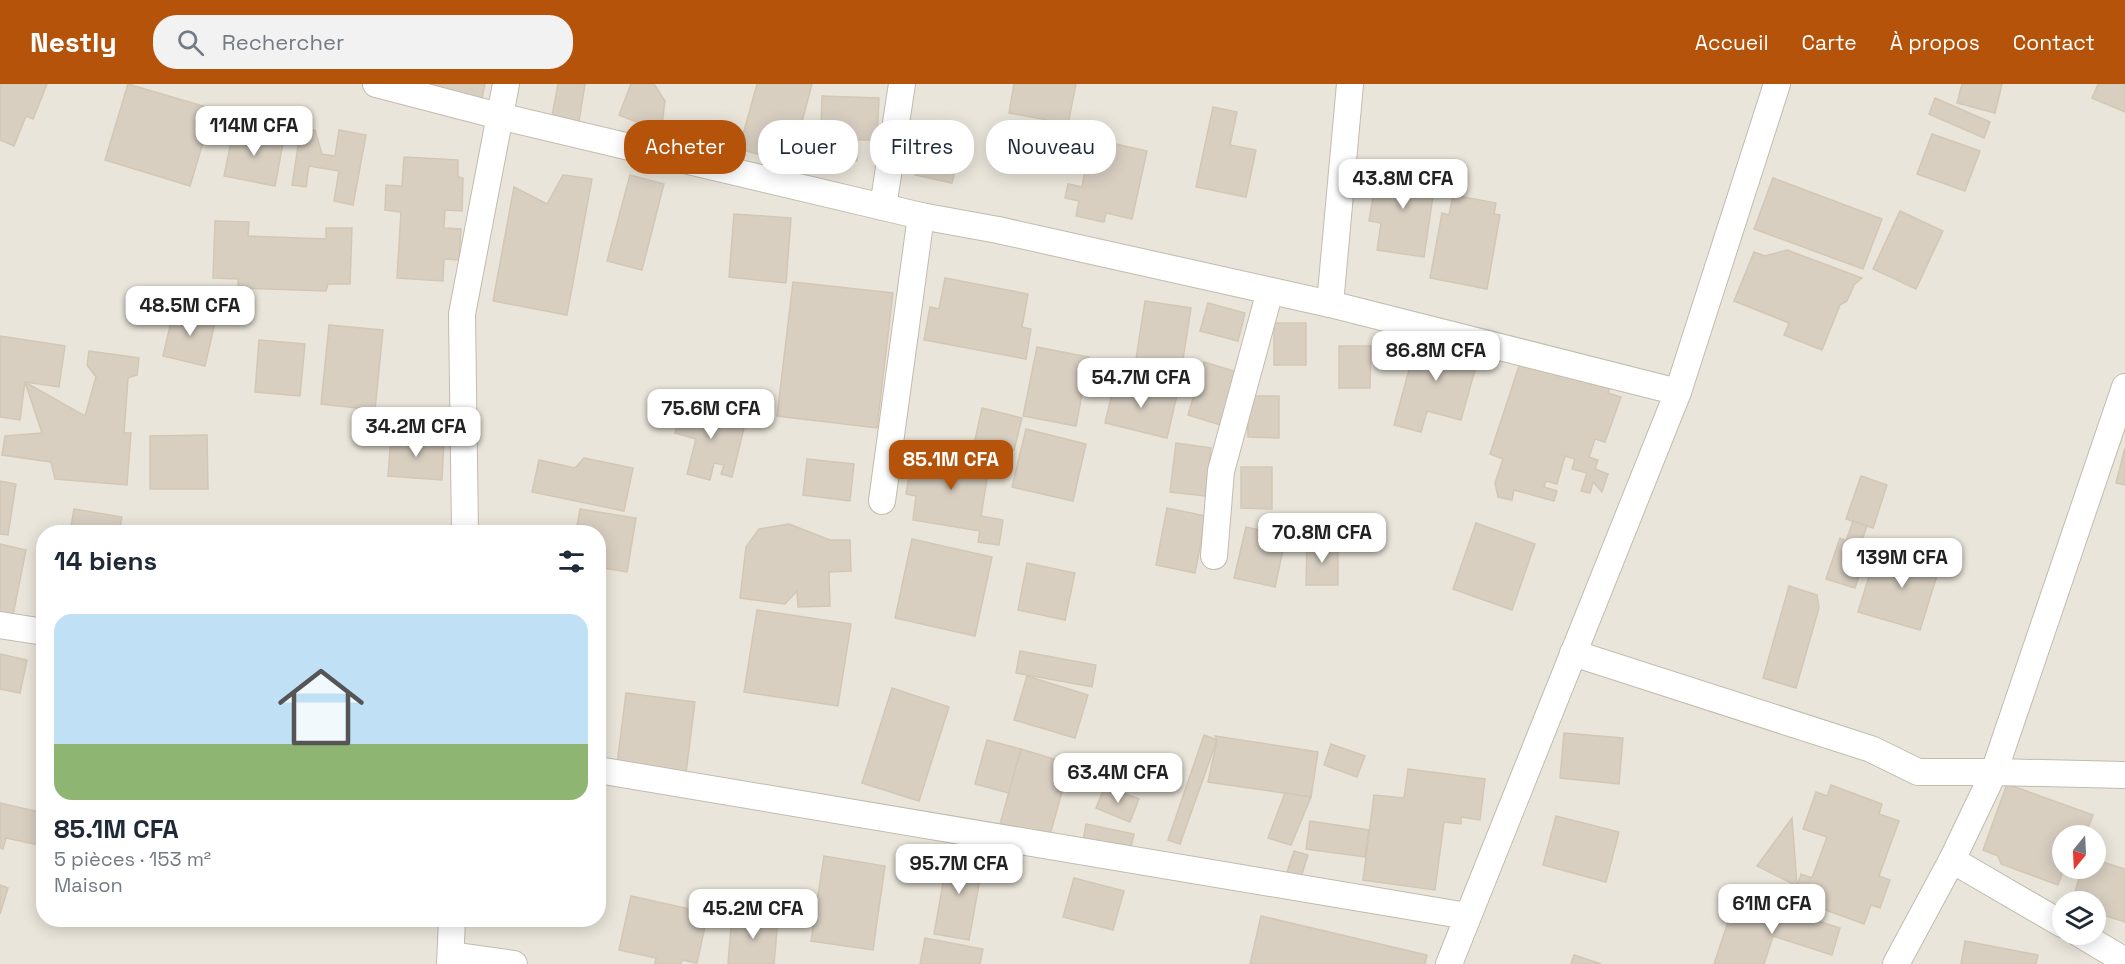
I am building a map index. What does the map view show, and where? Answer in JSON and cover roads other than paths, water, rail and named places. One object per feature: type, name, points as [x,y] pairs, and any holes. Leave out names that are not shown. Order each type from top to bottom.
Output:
[{"type":"street","points":[[376,84],[500,116],[921,216],[998,230],[1330,304],[1678,392]]},
{"type":"street","points":[[465,525],[462,314],[506,84]]},
{"type":"street","points":[[883,207],[902,84]]},
{"type":"street","points":[[1330,304],[1350,84]]},
{"type":"street","points":[[1449,964],[1678,392],[1777,84]]},
{"type":"street","points":[[882,501],[921,216]]},
{"type":"street","points":[[1214,556],[1221,471],[1270,291]]},
{"type":"street","points":[[1896,964],[1952,860],[1994,772],[2125,387]]},
{"type":"street","points":[[0,625],[36,631]]},
{"type":"street","points":[[1573,652],[1872,749],[1918,772],[2125,776]]},
{"type":"street","points":[[606,771],[1467,916]]},
{"type":"street","points":[[1952,860],[2052,918]]},
{"type":"street","points":[[452,927],[450,960],[514,964]]},
{"type":"street","points":[[2098,945],[2125,961]]}]
